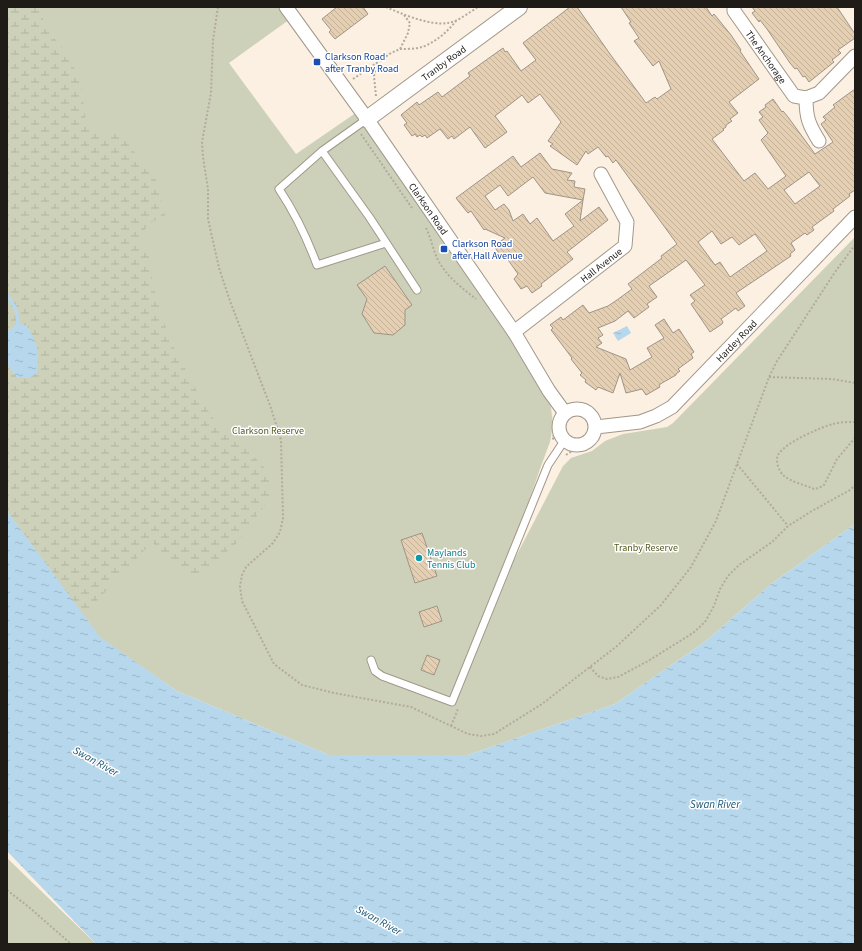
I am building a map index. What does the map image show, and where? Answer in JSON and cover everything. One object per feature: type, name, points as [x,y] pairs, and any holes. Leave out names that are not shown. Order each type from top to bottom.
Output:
[{"type":"street","name":"Clarkson Road","points":[[286,7],[343,86],[362,123],[514,332],[549,391],[559,415]]},
{"type":"street","name":"Tranby Road","points":[[362,123],[520,7]]},
{"type":"street","name":"The Anchorage","points":[[734,7],[734,11],[794,96],[806,98]]},
{"type":"street","points":[[819,141],[810,126],[806,112],[806,98],[819,94],[855,56]]},
{"type":"street","name":"Hall Avenue","points":[[514,332],[625,246],[627,222],[601,174]]},
{"type":"street","name":"Hardey Road","points":[[596,427],[640,422],[656,416],[672,407],[855,217]]},
{"type":"street","points":[[578,409],[585,411],[594,420],[596,427],[591,440],[578,446],[562,443],[559,415],[578,409]]},
{"type":"lane","points":[[362,123],[322,152],[279,190],[292,209],[307,239],[317,265],[386,243]]},
{"type":"lane","points":[[322,152],[366,212],[417,290]]},
{"type":"lane","points":[[371,660],[375,671],[382,676],[452,702],[548,465],[562,443]]},
{"type":"path","points":[[218,7],[213,40],[211,94],[202,142],[208,189],[208,219],[219,268],[271,408],[281,440],[283,518],[280,532],[273,544],[246,567],[242,575],[240,586],[242,601],[274,664],[302,685],[334,693],[411,706],[468,734],[481,736],[494,734],[542,704],[617,646],[661,605],[691,567],[716,521],[736,464],[776,361],[835,272],[855,245]]},
{"type":"path","points":[[386,7],[404,15],[427,22],[448,24],[478,7]]},
{"type":"path","points":[[400,49],[408,33],[410,23],[404,15]]},
{"type":"path","points":[[343,86],[391,53],[400,49],[421,47],[435,40],[450,28],[457,19]]},
{"type":"path","points":[[378,62],[374,76],[375,94],[383,107]]},
{"type":"path","points":[[362,123],[414,210]]},
{"type":"path","points":[[422,222],[427,229],[442,268],[452,280],[480,303]]},
{"type":"path","points":[[769,377],[832,379],[855,383]]},
{"type":"path","points":[[559,415],[556,432],[552,438],[562,443],[569,453]]},
{"type":"path","points":[[855,422],[834,423],[798,439],[785,447],[778,455],[776,461],[784,476],[814,489],[818,488],[824,485],[837,458],[855,438]]},
{"type":"path","points":[[736,464],[788,526]]},
{"type":"path","points":[[590,667],[598,676],[607,679],[618,677],[693,634],[705,622],[714,606],[720,589],[728,576],[739,565],[772,542],[788,526],[855,486]]},
{"type":"path","points":[[7,890],[71,944]]},
{"type":"green space","name":"Clarkson Reserve","points":[[7,7],[282,7],[293,17],[229,63],[296,154],[360,110],[549,391],[553,424],[550,442],[499,589],[563,466],[571,458],[592,451],[605,441],[623,434],[667,427],[673,423],[855,237],[855,524],[771,584],[706,641],[615,704],[468,755],[329,755],[177,691],[99,637],[7,511]]},
{"type":"green space","points":[[7,7],[43,7],[43,25],[64,50],[80,78],[86,122],[95,134],[120,133],[158,183],[165,216],[148,224],[139,240],[149,253],[153,286],[169,338],[204,405],[222,430],[243,446],[270,473],[271,497],[237,543],[200,574],[179,572],[152,542],[84,616],[7,511]]},
{"type":"green space","points":[[7,858],[96,944],[7,944]]},
{"type":"water","points":[[18,323],[27,326],[34,338],[37,348],[37,373],[29,378],[17,378],[7,363],[7,332]]},
{"type":"water","points":[[627,326],[631,333],[618,341],[613,333]]},
{"type":"water","name":"Swan River","points":[[7,511],[100,637],[177,691],[329,755],[468,755],[615,704],[706,641],[771,584],[855,524],[855,944],[96,944],[7,851]]},
{"type":"building","points":[[337,7],[363,7],[368,14],[335,39],[329,32],[331,30],[322,19]]},
{"type":"building","points":[[570,7],[577,7],[646,103],[655,97],[657,99],[671,89],[659,61],[653,66],[634,41],[639,38],[621,7],[706,7],[712,16],[714,14],[731,35],[759,79],[729,102],[738,113],[730,119],[732,121],[726,125],[723,129],[724,130],[712,139],[744,181],[755,173],[768,189],[786,176],[761,140],[768,133],[759,120],[763,117],[759,112],[766,107],[765,105],[773,99],[815,154],[833,142],[821,124],[826,120],[823,117],[835,107],[833,105],[855,89],[855,190],[849,194],[850,196],[833,209],[834,211],[812,227],[814,230],[807,235],[805,233],[791,243],[795,250],[790,254],[791,256],[736,293],[745,306],[738,311],[736,308],[721,319],[723,322],[722,324],[710,332],[691,304],[695,301],[690,295],[705,285],[686,260],[649,286],[657,297],[647,304],[649,307],[634,318],[628,311],[615,321],[598,328],[603,335],[598,338],[602,343],[596,347],[626,359],[630,370],[652,357],[647,348],[664,338],[655,325],[664,319],[673,333],[679,329],[694,352],[691,354],[693,358],[678,369],[680,371],[676,375],[646,395],[642,389],[626,393],[620,373],[613,393],[598,387],[596,390],[585,382],[586,380],[580,375],[582,373],[551,330],[553,328],[550,325],[561,317],[563,320],[583,305],[589,313],[608,306],[632,289],[628,284],[662,258],[661,256],[677,244],[616,160],[613,163],[598,147],[588,154],[586,151],[577,165],[550,146],[553,144],[548,141],[561,122],[540,94],[528,103],[522,95],[495,116],[507,132],[485,148],[470,127],[454,139],[452,136],[448,139],[440,129],[427,138],[425,135],[422,137],[420,135],[417,137],[415,134],[412,136],[404,125],[407,123],[401,115],[417,102],[419,105],[438,92],[442,97],[470,76],[468,73],[503,48],[505,52],[507,51],[521,71],[536,60],[523,43]],"holes":[[[809,172],[820,186],[795,204],[784,190]],[[712,231],[721,244],[732,237],[739,245],[755,234],[767,251],[730,277],[720,262],[715,265],[698,242]]]},
{"type":"building","points":[[752,7],[837,7],[855,34],[855,38],[838,50],[841,53],[832,60],[834,62],[809,82],[805,76],[803,77],[797,68],[795,69],[790,63],[767,29],[752,13],[755,11]]},
{"type":"building","points":[[540,153],[552,169],[572,173],[567,180],[575,181],[574,187],[585,189],[580,221],[599,207],[608,220],[567,252],[573,259],[532,293],[527,286],[521,289],[514,279],[518,274],[506,257],[503,259],[494,246],[505,238],[485,229],[484,230],[471,211],[468,213],[456,198],[513,156],[521,167]],"holes":[[[533,177],[545,193],[583,200],[565,214],[574,226],[553,241],[537,218],[530,224],[523,214],[513,221],[509,210],[504,204],[495,210],[485,196],[500,185],[508,196]]]},
{"type":"building","points":[[385,266],[412,305],[405,310],[405,325],[393,335],[374,333],[362,314],[367,299],[357,285]]},
{"type":"building","name":"Maylands Tennis Club","points":[[422,533],[437,576],[415,583],[401,540]]},
{"type":"building","points":[[437,606],[442,621],[424,627],[419,612]]},
{"type":"building","points":[[427,655],[440,660],[434,675],[421,670]]},
{"type":"waterway","points":[[7,295],[16,309],[18,323]]},
{"type":"place","name":"Clarkson Road after Tranby Road","points":[[317,62]]},
{"type":"place","name":"Clarkson Road after Hall Avenue","points":[[444,249]]},
{"type":"place","name":"Maylands Tennis Club","points":[[419,558]]},
{"type":"park label","name":"Tranby Reserve","points":[[646,547]]}]
